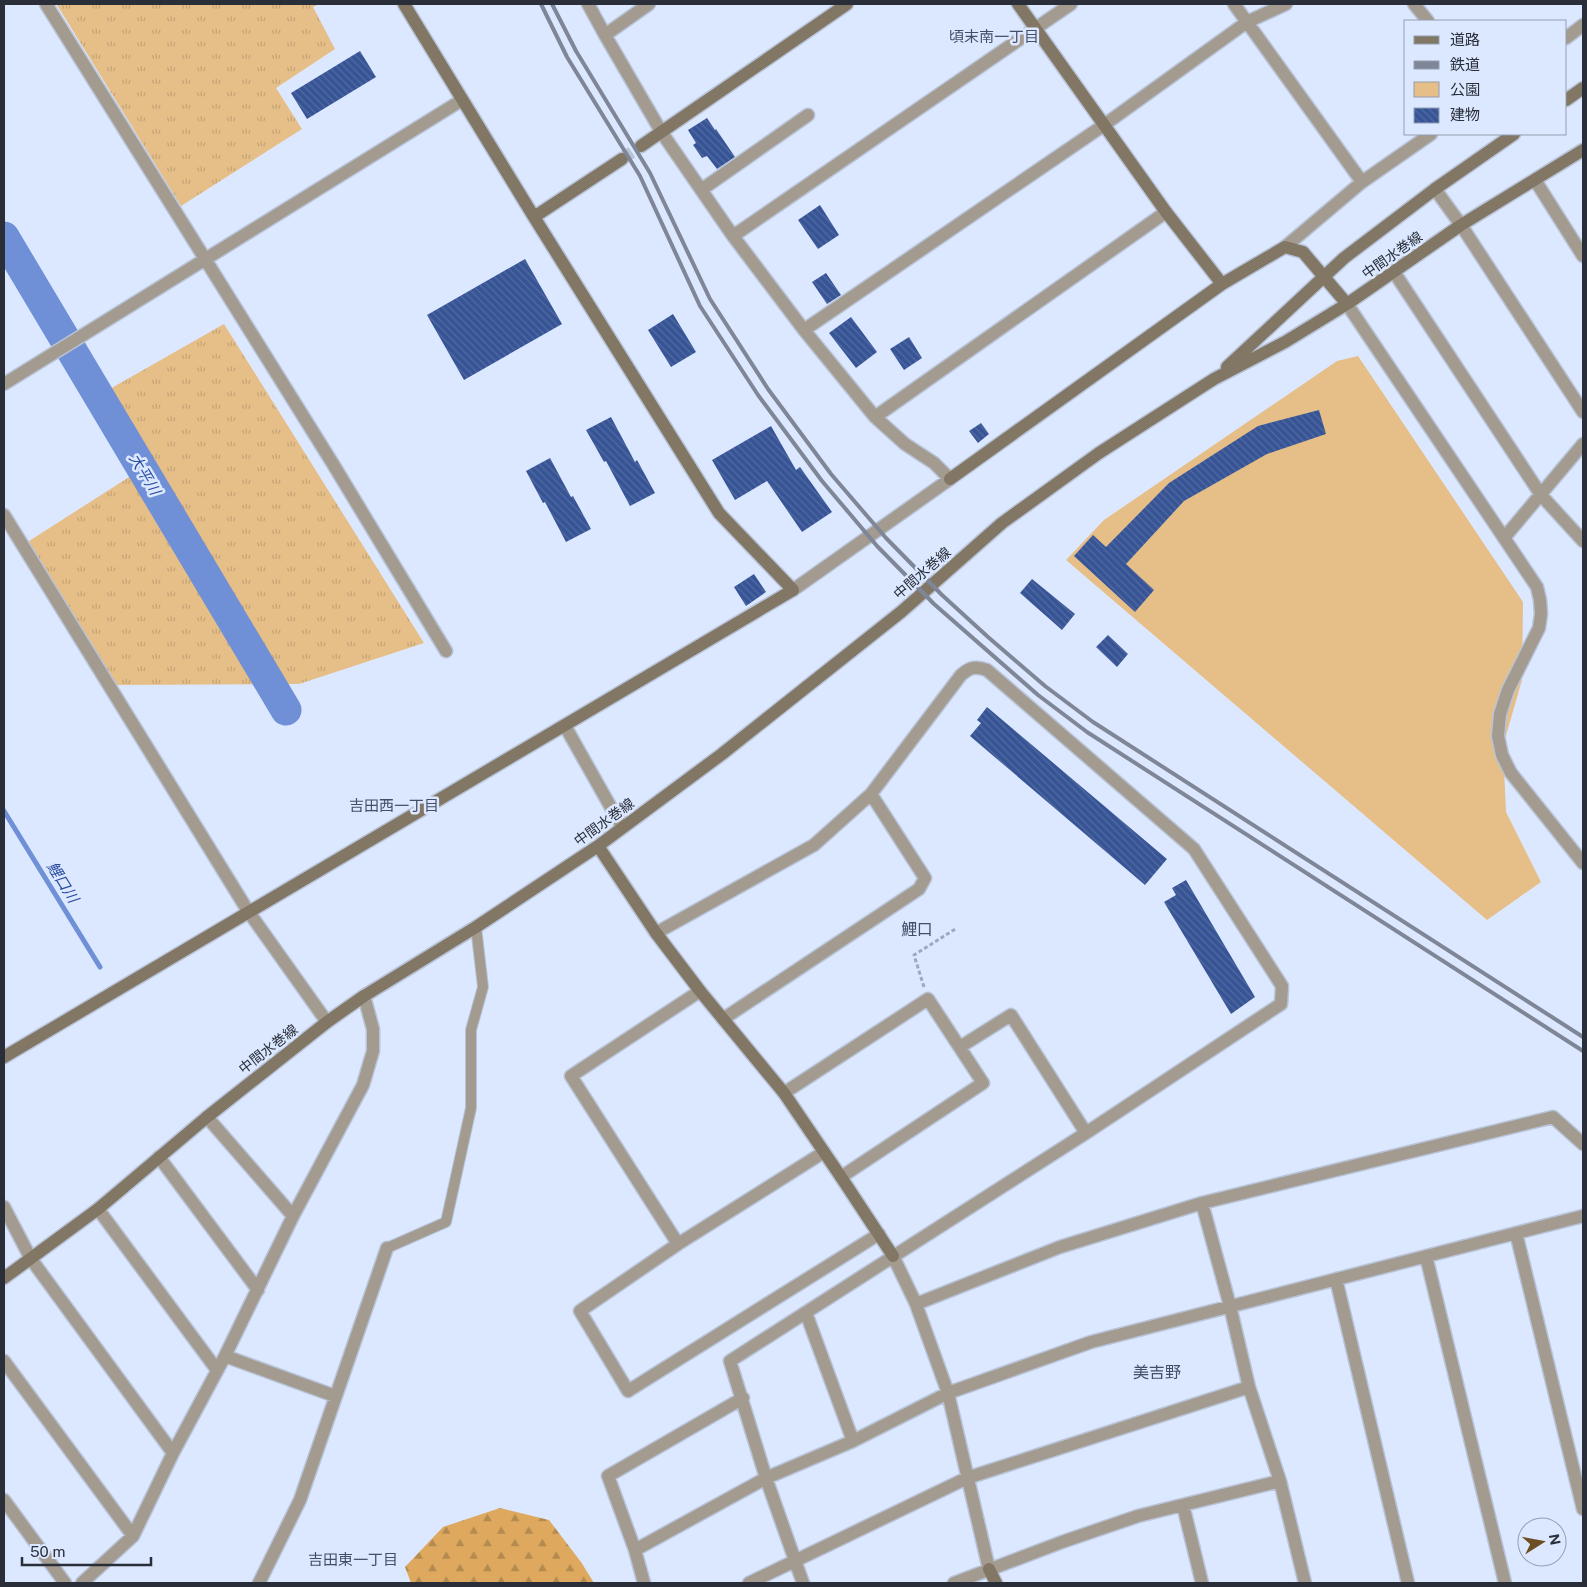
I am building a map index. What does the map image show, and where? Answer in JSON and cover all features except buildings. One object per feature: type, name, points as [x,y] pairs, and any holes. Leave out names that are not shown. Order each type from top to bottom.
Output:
[{"type":"street","points":[[46,4],[333,464],[446,651]]},
{"type":"street","points":[[404,4],[534,217],[719,513],[793,590]]},
{"type":"street","points":[[588,4],[662,133],[733,236],[804,330],[875,417],[905,444],[934,463],[950,479]]},
{"type":"street","points":[[605,35],[648,4]]},
{"type":"street","points":[[641,146],[847,4]]},
{"type":"street","points":[[1018,4],[1166,212],[1222,284]]},
{"type":"street","points":[[733,236],[1071,4]]},
{"type":"street","points":[[1234,4],[1362,182]]},
{"type":"street","points":[[804,330],[1104,125],[1247,22],[1286,4]]},
{"type":"street","points":[[1414,4],[1427,20]]},
{"type":"street","points":[[1567,37],[1583,25]]},
{"type":"street","points":[[1567,99],[1583,88]]},
{"type":"street","points":[[4,384],[462,100]]},
{"type":"street","points":[[701,190],[808,115]]},
{"type":"street","points":[[4,1057],[793,590],[1222,284],[1285,247],[1362,182],[1430,135]]},
{"type":"street","name":"中間水巻線","points":[[1214,379],[1344,258],[1435,189],[1513,135]]},
{"type":"street","name":"中間水巻線","points":[[4,1278],[98,1209],[207,1117],[326,1022],[364,996],[476,927],[598,846],[722,754],[901,612],[1002,523],[1099,452],[1214,379],[1285,342],[1347,304],[1461,225],[1583,150]]},
{"type":"street","points":[[534,217],[622,159]]},
{"type":"street","points":[[1535,180],[1583,256]]},
{"type":"street","points":[[1435,189],[1461,225],[1583,412]]},
{"type":"street","points":[[875,417],[1166,212]]},
{"type":"street","points":[[1285,247],[1303,252],[1347,304],[1537,587],[1541,614],[1539,628],[1508,690],[1500,714],[1498,736],[1502,755],[1511,773],[1583,863]]},
{"type":"street","points":[[1394,272],[1541,495],[1583,541]]},
{"type":"street","points":[[1504,538],[1583,444]]},
{"type":"street","points":[[4,515],[248,911],[326,1022]]},
{"type":"street","points":[[656,933],[814,845],[871,794],[961,674],[969,668],[978,667],[987,670],[1194,849],[1282,986],[1281,1004],[1086,1133],[730,1361],[766,1478],[803,1583]]},
{"type":"street","points":[[565,726],[622,827]]},
{"type":"street","points":[[723,1019],[919,889],[925,878],[871,794]]},
{"type":"street","points":[[598,846],[656,933],[700,991],[784,1093],[842,1176],[893,1256],[916,1304],[948,1394],[989,1569],[996,1583]]},
{"type":"street","points":[[678,1244],[571,1076],[700,991]]},
{"type":"street","points":[[90,1582],[133,1536],[258,1290],[293,1216],[363,1084],[373,1051],[373,1029],[364,996]]},
{"type":"street","points":[[784,1093],[928,998],[983,1083],[842,1176]]},
{"type":"street","points":[[960,1047],[1011,1015],[1086,1133]]},
{"type":"street","points":[[207,1117],[293,1216]]},
{"type":"street","points":[[916,1304],[1060,1247],[1202,1203],[1553,1117],[1583,1144]]},
{"type":"street","points":[[824,1152],[678,1244],[580,1311],[628,1391],[879,1234]]},
{"type":"street","points":[[159,1157],[258,1290]]},
{"type":"street","points":[[1202,1203],[1230,1306],[1249,1387],[1280,1481],[1305,1583]]},
{"type":"street","points":[[4,1207],[31,1259],[174,1453]]},
{"type":"street","points":[[98,1209],[217,1370]]},
{"type":"street","points":[[635,1550],[766,1478],[853,1440],[948,1394],[1092,1342],[1583,1216]]},
{"type":"street","points":[[1516,1233],[1583,1509]]},
{"type":"street","points":[[259,1583],[300,1500],[387,1248]]},
{"type":"street","points":[[1426,1256],[1505,1583]]},
{"type":"street","points":[[1336,1279],[1408,1583]]},
{"type":"street","points":[[806,1313],[853,1440]]},
{"type":"street","points":[[225,1356],[335,1396]]},
{"type":"street","points":[[4,1361],[133,1536]]},
{"type":"street","points":[[749,1583],[967,1478],[1249,1387]]},
{"type":"street","points":[[644,1583],[635,1550],[608,1476],[742,1398]]},
{"type":"street","points":[[954,1583],[1121,1522],[1280,1481]]},
{"type":"street","points":[[4,1500],[65,1583]]},
{"type":"street","points":[[1183,1505],[1202,1583]]},
{"type":"lane","points":[[387,1248],[446,1222],[470,1108],[471,1030],[483,987],[476,927]]},
{"type":"path","points":[[928,998],[914,955],[957,928]]},
{"type":"green space","points":[[58,4],[319,4],[313,7],[335,49],[276,88],[302,129],[181,206]]},
{"type":"green space","points":[[224,324],[424,643],[299,684],[112,685],[26,543],[151,463],[108,390]]},
{"type":"green space","points":[[1358,356],[1523,602],[1522,680],[1503,746],[1506,812],[1541,882],[1487,920],[1066,560],[1104,520],[1337,361]]},
{"type":"green space","points":[[500,1508],[549,1520],[581,1562],[594,1583],[411,1583],[405,1567],[443,1527]]},
{"type":"waterway","name":"大平川","points":[[4,237],[286,710]]},
{"type":"waterway","name":"鯉口川","points":[[4,811],[100,967]]},
{"type":"tunnel","points":[[622,159],[641,146]]},
{"type":"railway","points":[[541,4],[567,57],[640,176],[700,306],[758,395],[822,481],[877,546],[934,604],[1038,695],[1087,732],[1583,1051]]},
{"type":"railway","points":[[552,4],[576,51],[650,173],[710,299],[768,389],[831,474],[886,538],[942,595],[1045,686],[1093,722],[1583,1037]]},
{"type":"district","name":"頃末南一丁目","points":[[994,36]]},
{"type":"district","name":"吉田西一丁目","points":[[394,805]]},
{"type":"district","name":"鯉口","points":[[917,929]]},
{"type":"district","name":"美吉野","points":[[1157,1372]]},
{"type":"district","name":"吉田東一丁目","points":[[353,1559]]}]
